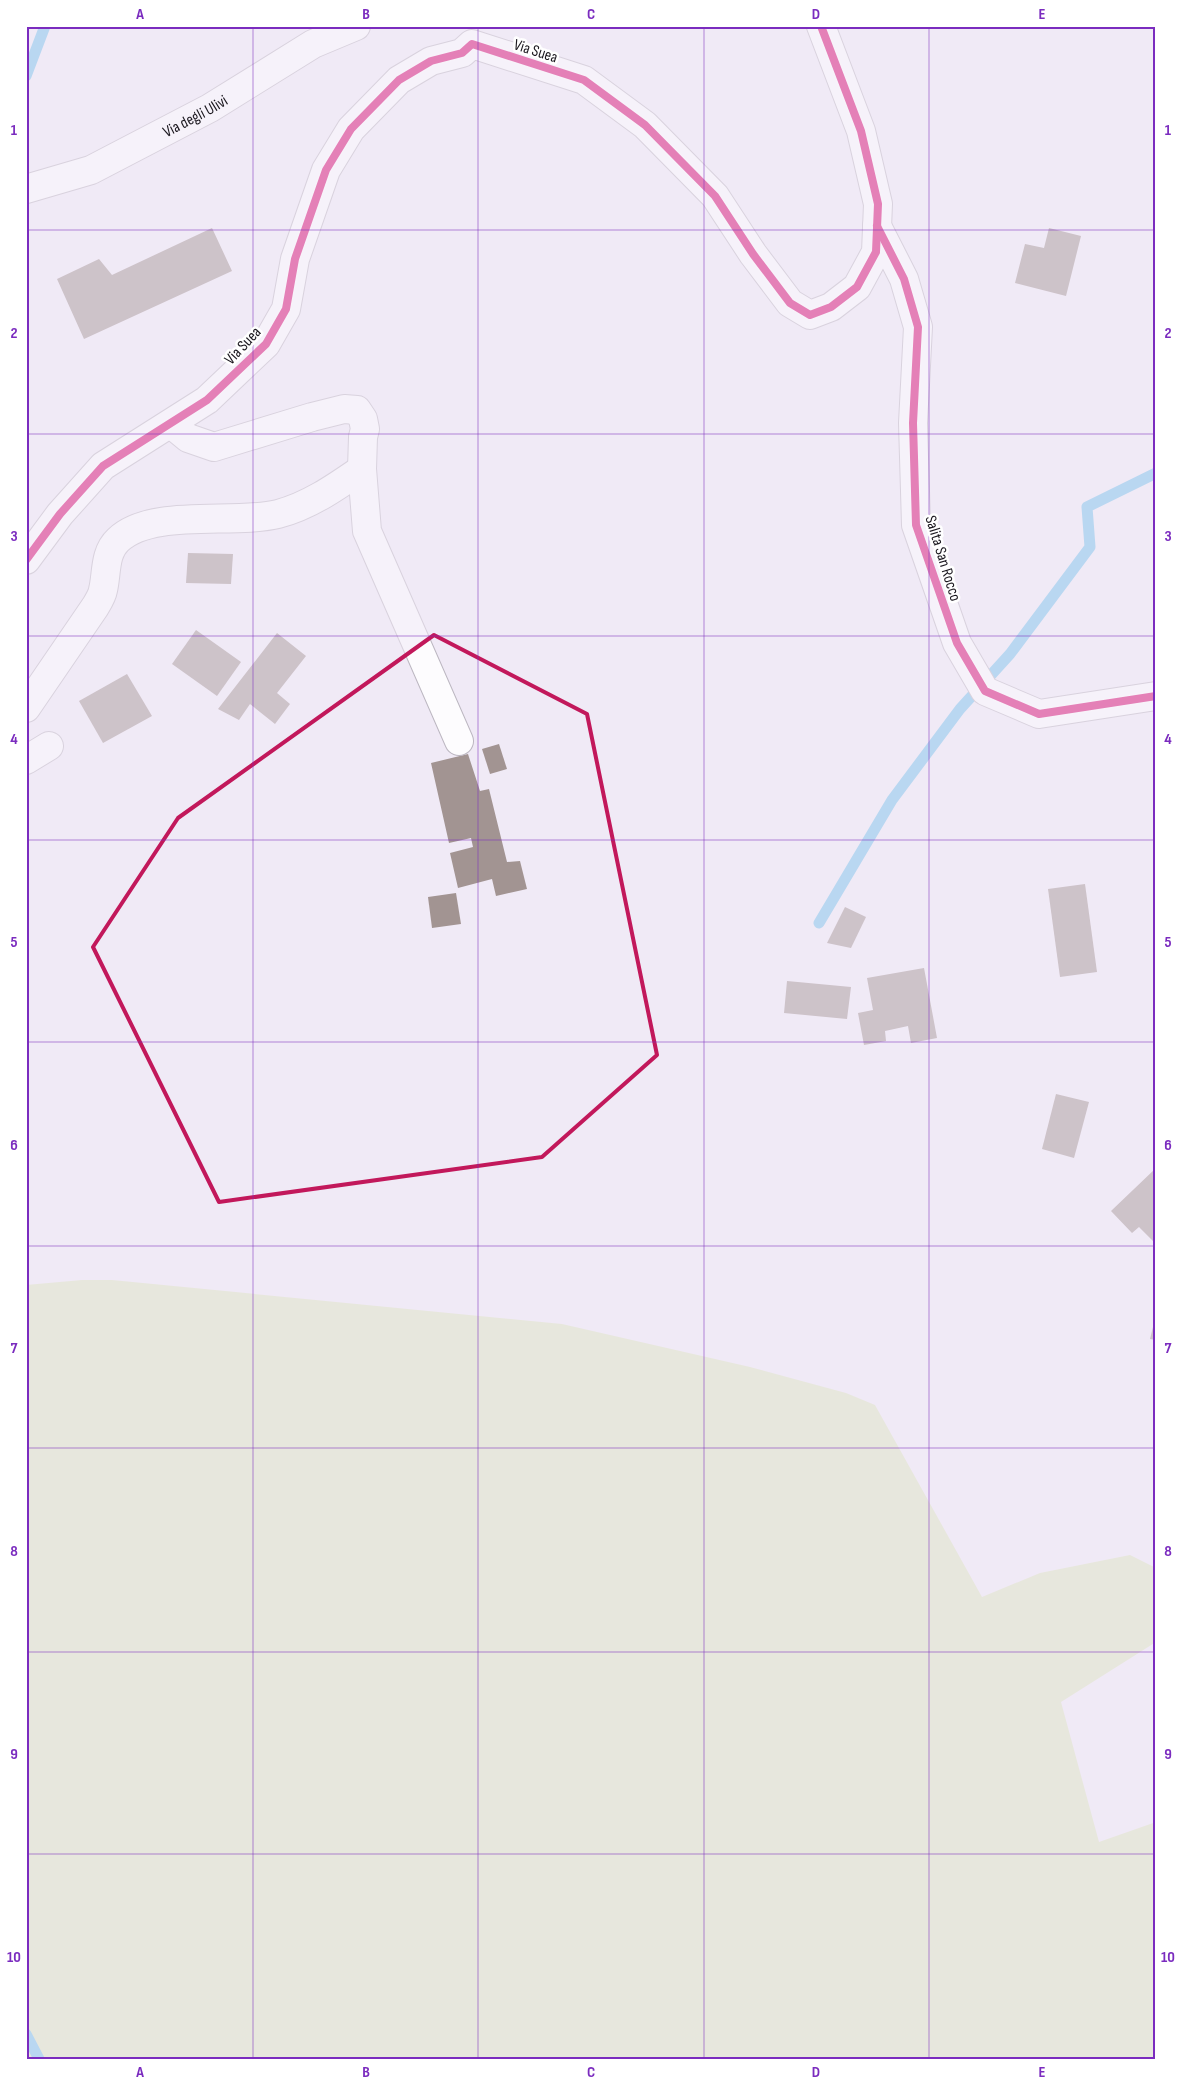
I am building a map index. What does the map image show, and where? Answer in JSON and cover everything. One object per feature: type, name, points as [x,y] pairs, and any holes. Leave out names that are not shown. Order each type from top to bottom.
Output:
[{"type":"street","name":"Via degli Ulivi","points":[[26,189],[92,170],[210,108],[313,44],[356,26]]},
{"type":"street","name":"Via Suea","points":[[26,560],[60,514],[103,466],[207,400],[266,344],[286,309],[295,259],[326,170],[351,129],[399,80],[431,61],[462,53],[472,35],[584,80],[645,126],[715,196],[753,254],[790,303],[810,315],[831,307],[856,287],[876,252],[878,204],[861,131],[821,26]]},
{"type":"street","name":"Salita San Rocco","points":[[877,226],[904,279],[918,327],[913,423],[916,525],[957,643],[985,691],[1039,714],[1156,696]]},
{"type":"street","points":[[171,424],[188,438],[214,447],[312,417],[344,409],[357,410],[363,419],[365,429],[362,469],[368,530],[459,741]]},
{"type":"street","points":[[26,708],[95,607],[103,591],[110,554],[117,540],[149,524],[278,514],[326,494],[362,469]]},
{"type":"street","points":[[26,760],[49,746]]},
{"type":"highlighted area","points":[[434,635],[587,714],[657,1055],[542,1157],[219,1202],[93,947],[178,818]]},
{"type":"green space","points":[[82,1280],[112,1280],[562,1324],[750,1367],[846,1393],[875,1405],[982,1597],[1040,1573],[1130,1555],[1156,1568],[1156,1642],[1061,1702],[1099,1842],[1156,1822],[1156,2059],[26,2059],[26,1285]]},
{"type":"building","points":[[212,228],[232,271],[84,339],[57,279],[99,259],[112,275]]},
{"type":"building","points":[[1049,228],[1081,236],[1066,296],[1015,283],[1025,244],[1044,248]]},
{"type":"building","points":[[188,553],[233,554],[231,584],[186,583]]},
{"type":"building","points":[[196,630],[241,662],[217,696],[172,664]]},
{"type":"building","points":[[277,633],[306,656],[277,693],[290,704],[275,724],[250,704],[239,720],[218,709]]},
{"type":"building","points":[[127,674],[152,716],[103,743],[79,701]]},
{"type":"building","points":[[499,744],[507,769],[490,774],[482,749]]},
{"type":"building","points":[[468,754],[480,791],[489,789],[507,862],[520,861],[527,889],[496,896],[492,879],[458,888],[450,853],[473,847],[471,838],[449,843],[431,763]]},
{"type":"building","points":[[1085,884],[1097,972],[1060,977],[1048,889]]},
{"type":"building","points":[[456,893],[461,924],[432,928],[428,897]]},
{"type":"building","points":[[845,907],[866,917],[851,948],[827,943]]},
{"type":"building","points":[[924,968],[937,1038],[911,1043],[908,1026],[885,1031],[886,1041],[864,1045],[858,1013],[873,1010],[867,978]]},
{"type":"building","points":[[787,981],[851,987],[847,1019],[784,1013]]},
{"type":"building","points":[[1056,1094],[1089,1102],[1074,1158],[1042,1149]]},
{"type":"building","points":[[1156,1168],[1156,1240],[1153,1241],[1139,1227],[1132,1233],[1111,1211]]},
{"type":"building","points":[[1156,1319],[1156,1340],[1150,1339]]},
{"type":"waterway","points":[[26,76],[45,26]]},
{"type":"waterway","points":[[819,923],[892,800],[960,709],[1010,654],[1090,547],[1087,507],[1156,473]]},
{"type":"waterway","points":[[26,2034],[39,2059]]},
{"type":"cycle path","points":[[26,560],[60,514],[103,466],[207,400],[266,344],[286,309],[295,259],[326,170],[351,129],[399,80],[431,61],[462,53],[472,44],[584,80],[645,125],[715,196],[753,254],[790,303],[810,315],[831,307],[857,287],[876,252],[878,204],[861,131],[821,26]]},
{"type":"cycle path","points":[[877,226],[904,279],[918,327],[913,423],[916,525],[957,643],[985,691],[1039,714],[1156,696]]}]
